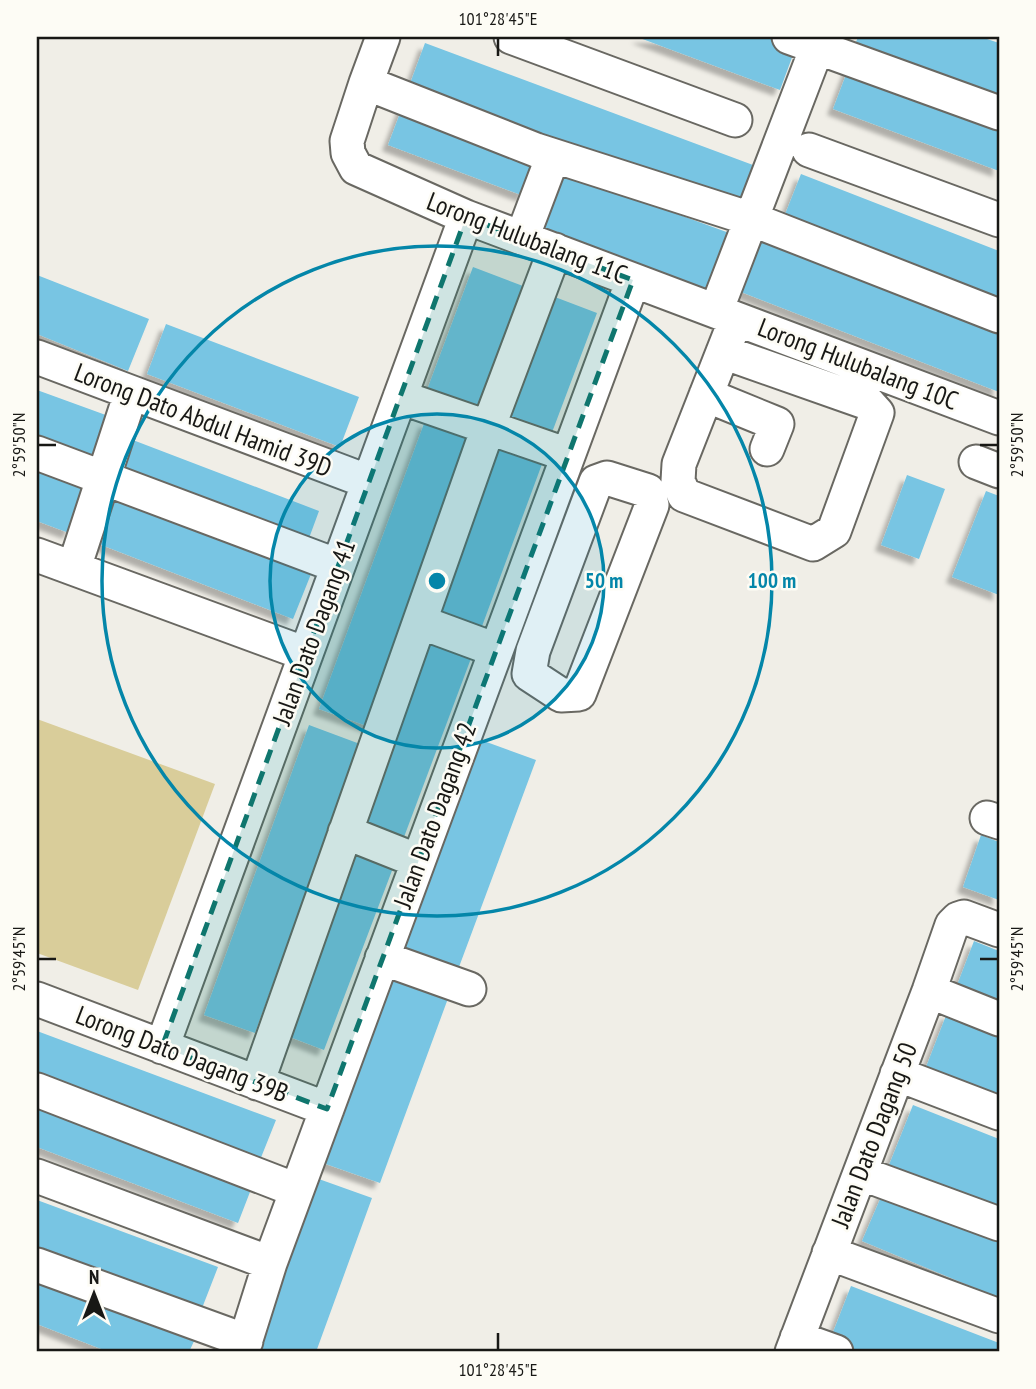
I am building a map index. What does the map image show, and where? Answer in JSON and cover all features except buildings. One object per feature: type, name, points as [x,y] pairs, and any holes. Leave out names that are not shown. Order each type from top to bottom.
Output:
[{"type":"street","points":[[383,37],[366,83],[553,156],[751,219],[999,316]]},
{"type":"street","points":[[511,37],[734,120]]},
{"type":"street","points":[[723,352],[868,402],[877,412],[834,530],[813,544],[684,495],[678,481],[679,464],[723,352],[726,315],[751,219],[809,40],[999,113]]},
{"type":"street","name":"Lorong Hulubalang 11C","points":[[366,83],[347,141],[348,153],[356,168],[466,217],[726,315]]},
{"type":"street","points":[[809,150],[999,220]]},
{"type":"street","points":[[522,238],[553,156]]},
{"type":"street","name":"Jalan Dato Dagang 41","points":[[162,1046],[466,217]]},
{"type":"street","points":[[257,1083],[488,428],[555,250]]},
{"type":"street","name":"Jalan Dato Dagang 42","points":[[244,1347],[296,1191],[633,280]]},
{"type":"street","name":"Lorong Hulubalang 10C","points":[[726,315],[999,418]]},
{"type":"street","name":"Lorong Dato Abdul Hamid 39D","points":[[37,357],[369,482]]},
{"type":"street","points":[[74,568],[131,393]]},
{"type":"street","points":[[706,396],[777,424],[767,449]]},
{"type":"street","points":[[400,397],[568,455]]},
{"type":"street","points":[[37,453],[338,566]]},
{"type":"street","points":[[420,622],[495,654],[561,695],[579,694],[652,505],[648,491],[607,478],[596,482],[533,652],[529,674]]},
{"type":"street","points":[[37,555],[306,654]]},
{"type":"street","points":[[345,832],[418,861]]},
{"type":"street","name":"Jalan Dato Dagang 50","points":[[794,1345],[952,925],[958,919],[964,918],[999,930]]},
{"type":"street","points":[[382,958],[469,989]]},
{"type":"street","points":[[929,991],[999,1018]]},
{"type":"street","name":"Lorong Dato Dagang 39B","points":[[37,999],[327,1109]]},
{"type":"street","points":[[897,1074],[999,1113]]},
{"type":"street","points":[[37,1090],[296,1191]]},
{"type":"street","points":[[860,1173],[999,1224]]},
{"type":"street","points":[[37,1176],[270,1263]]},
{"type":"street","points":[[829,1253],[999,1316]]},
{"type":"street","points":[[37,1265],[244,1347]]},
{"type":"street","points":[[794,1345],[836,1352]]},
{"type":"highlighted area","points":[[466,217],[633,280],[327,1109],[162,1047]]},
{"type":"shaded area","points":[[37,719],[215,784],[138,990],[37,953]]}]
